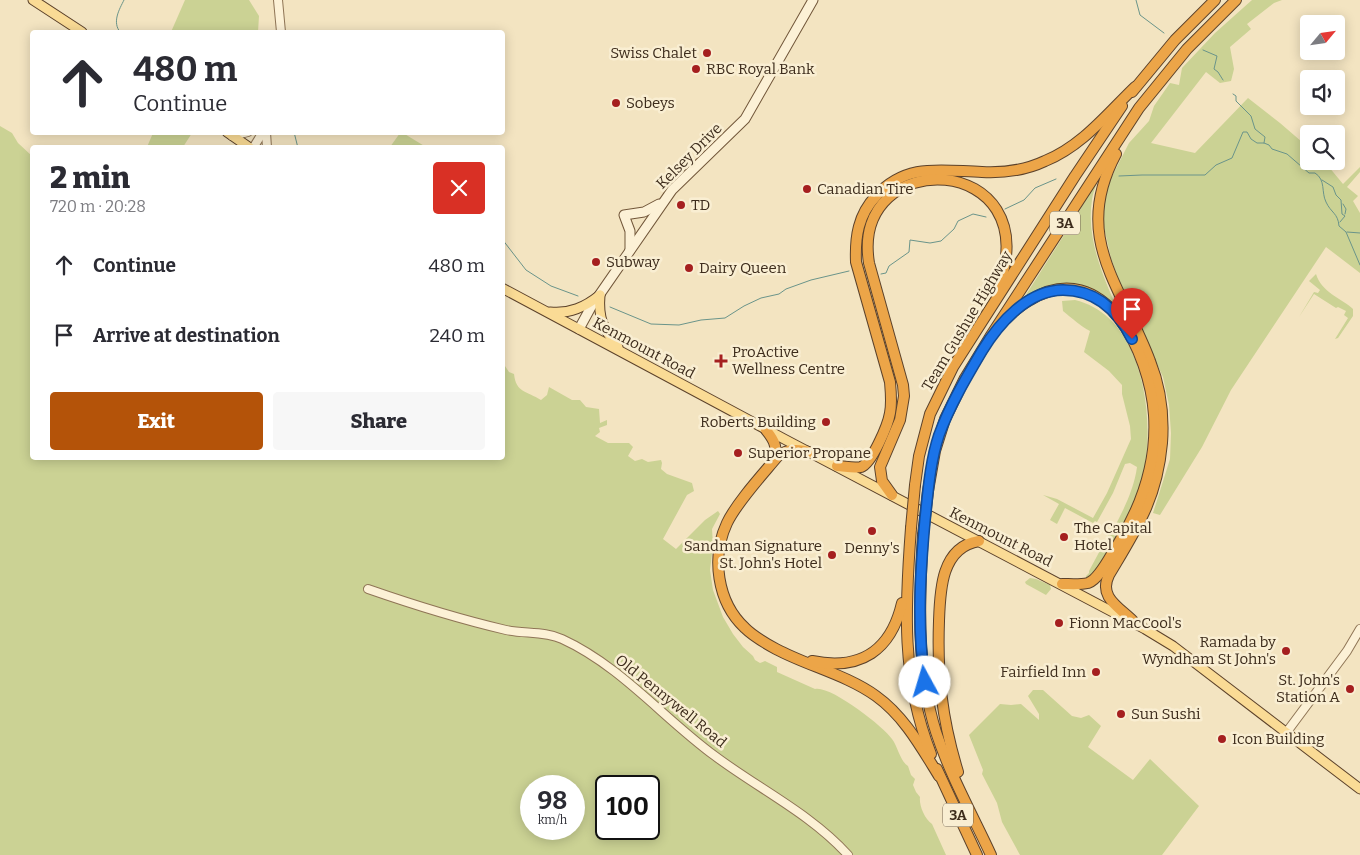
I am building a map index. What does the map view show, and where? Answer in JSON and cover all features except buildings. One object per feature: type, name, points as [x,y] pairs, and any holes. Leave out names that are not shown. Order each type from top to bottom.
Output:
[{"type":"highway","name":"Team Gushue Highway","points":[[977,855],[939,776],[927,745],[908,666],[907,590],[911,528],[919,456],[930,414],[953,367],[1088,155],[1135,87],[1175,40],[1215,0]]},
{"type":"highway","name":"Team Gushue Highway","points":[[990,855],[947,760],[934,724],[923,670],[920,575],[928,491],[935,450],[945,420],[965,378],[1139,108],[1187,49],[1236,0]]},
{"type":"highway","points":[[837,466],[859,467],[864,465],[879,441],[890,413],[892,397],[890,382],[856,262],[857,230],[863,214],[871,201],[894,180],[916,172],[932,170],[1006,171],[1030,167],[1046,161],[1076,144],[1135,87]]},
{"type":"highway","points":[[1133,621],[1107,595],[1105,584],[1108,575],[1141,522],[1155,483],[1162,441],[1161,414],[1158,385],[1150,360],[1116,291],[1105,262],[1099,232],[1099,210],[1102,188],[1110,164],[1139,108]]},
{"type":"highway","points":[[892,495],[882,481],[880,468],[900,420],[904,396],[903,385],[869,263],[867,249],[868,234],[873,219],[881,206],[892,195],[906,186],[922,180],[940,178],[957,181],[973,187],[987,197],[997,210],[1004,225],[1008,241],[1005,266],[993,303]]},
{"type":"highway","points":[[990,337],[1019,307],[1038,296],[1058,290],[1079,291],[1107,304],[1118,316],[1127,329],[1146,371],[1153,408],[1154,438],[1152,462],[1138,507],[1128,528],[1096,578],[1087,583],[1062,584]]},
{"type":"highway","points":[[766,430],[774,439],[776,449],[767,469]]},
{"type":"highway","points":[[812,453],[798,450],[783,452],[767,469],[728,520],[720,543],[719,576],[729,607],[743,627],[764,642],[864,688],[888,705],[909,730],[939,776]]},
{"type":"highway","points":[[971,813],[944,722],[938,661],[941,592],[944,574],[951,559],[962,547],[969,542],[979,541]]},
{"type":"highway","points":[[788,654],[811,661],[832,664],[853,661],[873,653],[892,632],[899,618],[907,590]]},
{"type":"main road","points":[[33,0],[79,30]]},
{"type":"main road","name":"Kelsey Drive","points":[[579,329],[600,295],[676,185],[745,119],[813,0]]},
{"type":"main road","points":[[232,135],[247,145]]},
{"type":"main road","points":[[630,252],[630,231],[624,215],[644,212],[664,201]]},
{"type":"main road","name":"Kenmount Road","points":[[505,290],[766,430],[1133,621],[1173,646],[1360,789]]},
{"type":"main road","points":[[547,312],[573,311],[588,304],[600,295]]},
{"type":"main road","points":[[600,295],[599,308],[602,324],[621,351]]},
{"type":"street","points":[[278,0],[281,30]]},
{"type":"street","points":[[254,145],[263,135]]},
{"type":"street","name":"Old Pennywell Road","points":[[368,589],[479,624],[510,631],[554,635],[570,643],[629,682],[686,734],[761,789],[804,817],[834,840],[848,855]]},
{"type":"street","points":[[1286,733],[1348,651],[1360,629]]},
{"type":"green space","points":[[185,0],[249,0],[259,16],[258,30],[172,30]]},
{"type":"green space","points":[[1252,0],[1282,0],[1274,3],[1247,24],[1251,29],[1230,47],[1234,69],[1231,81],[1220,83],[1206,72],[1151,143],[1195,153],[1248,98],[1300,140],[1300,170],[1331,170],[1343,184],[1360,167],[1360,172],[1347,187],[1358,196],[1353,201],[1360,213],[1360,273],[1326,247],[1231,390],[1202,447],[1160,515],[1153,513],[1170,459],[1169,405],[1163,377],[1120,284],[1111,258],[1103,223],[1104,200],[1106,188],[1129,143],[1149,121],[1154,106],[1170,83],[1179,85],[1182,68],[1215,33]]},
{"type":"green space","points":[[0,126],[12,133],[18,143],[30,154],[30,460],[505,460],[505,366],[509,372],[514,374],[517,385],[523,391],[541,400],[547,395],[549,387],[572,400],[580,400],[586,407],[599,409],[600,423],[607,420],[607,425],[599,428],[600,432],[595,436],[608,443],[629,443],[633,447],[628,456],[635,461],[642,459],[648,462],[661,460],[661,469],[667,474],[692,483],[694,491],[687,495],[663,539],[676,549],[705,520],[718,511],[720,514],[712,529],[713,545],[710,570],[713,590],[723,617],[733,634],[755,660],[760,663],[765,661],[777,667],[777,672],[815,689],[822,689],[832,693],[868,716],[887,733],[915,779],[913,785],[920,797],[920,804],[932,824],[946,855],[0,855]]},
{"type":"green space","points":[[152,135],[191,135],[184,145],[148,145]]},
{"type":"green space","points":[[399,135],[406,135],[423,145],[391,145]]},
{"type":"green space","points":[[1100,174],[1092,200],[1091,227],[1096,254],[1116,306],[1104,298],[1078,288],[1022,301],[1080,210]]},
{"type":"green space","points":[[1316,274],[1322,286],[1353,309],[1353,316],[1338,338],[1335,339],[1348,318],[1344,315],[1346,311],[1338,307],[1336,308],[1314,294],[1299,317],[1314,292],[1318,293],[1320,290],[1309,281]]},
{"type":"green space","points":[[1075,300],[1098,310],[1117,327],[1130,349],[1140,374],[1146,402],[1148,429],[1146,456],[1137,496],[1102,561],[1095,571],[1086,578],[1125,506],[1134,483],[1137,467],[1130,463],[1125,464],[1113,493],[1097,522],[1093,523],[1065,508],[1057,524],[1050,520],[1059,504],[1043,495],[1057,499],[1093,518],[1107,493],[1131,439],[1122,385],[1109,371],[1084,352],[1090,331],[1063,311],[1062,301]]},
{"type":"green space","points":[[1030,578],[1050,585],[1051,589],[1046,595],[1026,584],[1025,582]]},
{"type":"green space","points":[[1033,690],[1043,690],[1072,716],[1081,718],[1089,715],[1101,726],[1088,747],[1133,780],[1150,759],[1199,806],[1162,855],[1020,855],[1002,822],[997,803],[982,774],[983,770],[969,735],[1000,704],[1021,704],[1039,720],[1039,714],[1028,696]]},
{"type":"waterway","points":[[119,30],[116,20],[124,0]]},
{"type":"waterway","points":[[1136,0],[1140,15],[1164,33]]},
{"type":"waterway","points":[[1203,50],[1217,56],[1214,69],[1223,80]]},
{"type":"waterway","points":[[1233,94],[1236,96],[1236,101],[1251,116],[1255,129],[1265,137],[1264,143]]},
{"type":"waterway","points":[[1119,176],[1205,175],[1216,165],[1232,158],[1243,132],[1247,132],[1251,139],[1257,143],[1264,143],[1272,149],[1287,154],[1309,173],[1315,173],[1321,179],[1326,202],[1336,216],[1339,226],[1346,232],[1360,265]]},
{"type":"waterway","points":[[295,135],[297,145]]},
{"type":"waterway","points":[[1005,209],[1024,200],[1035,188],[1056,179]]},
{"type":"waterway","points":[[1322,180],[1333,187],[1336,195],[1341,200],[1342,214],[1345,216],[1340,222]]},
{"type":"waterway","points":[[1343,204],[1346,209],[1345,214]]},
{"type":"waterway","points":[[881,274],[886,273],[889,266],[909,252],[910,240],[930,243],[941,241],[954,229],[958,221],[973,214],[986,217]]},
{"type":"waterway","points":[[1347,232],[1360,233]]},
{"type":"waterway","points":[[505,243],[526,270],[551,286],[578,296]]},
{"type":"waterway","points":[[610,307],[651,324],[679,325],[701,320],[725,318],[761,298],[779,294],[786,289],[811,280],[849,271]]},
{"type":"place","name":"Swiss Chalet","points":[[707,53]]},
{"type":"place","name":"RBC Royal Bank","points":[[696,69]]},
{"type":"place","name":"Sobeys","points":[[616,103]]},
{"type":"place","name":"Canadian Tire","points":[[807,189]]},
{"type":"place","name":"TD","points":[[681,205]]},
{"type":"place","name":"Subway","points":[[596,262]]},
{"type":"place","name":"Dairy Queen","points":[[689,268]]},
{"type":"place","name":"ProActive Wellness Centre","points":[[721,361]]},
{"type":"place","name":"Roberts Building","points":[[826,422]]},
{"type":"place","name":"Superior Propane","points":[[738,453]]},
{"type":"place","name":"Denny's","points":[[872,531]]},
{"type":"place","name":"The Capital Hotel","points":[[1064,537]]},
{"type":"place","name":"Sandman Signature St. John's Hotel","points":[[832,555]]},
{"type":"place","name":"Fionn MacCool's","points":[[1059,623]]},
{"type":"place","name":"Ramada by Wyndham St John's","points":[[1286,651]]},
{"type":"place","name":"Fairfield Inn","points":[[1096,672]]},
{"type":"place","name":"St. John's Station A","points":[[1350,689]]},
{"type":"place","name":"Sun Sushi","points":[[1121,714]]},
{"type":"place","name":"Icon Building","points":[[1222,739]]},
{"type":"route","points":[[925,682],[920,615],[920,575],[928,491],[939,436],[965,378],[990,337],[1006,319],[1019,307],[1048,292],[1058,290],[1079,291],[1099,299],[1115,312],[1132,339]]}]
